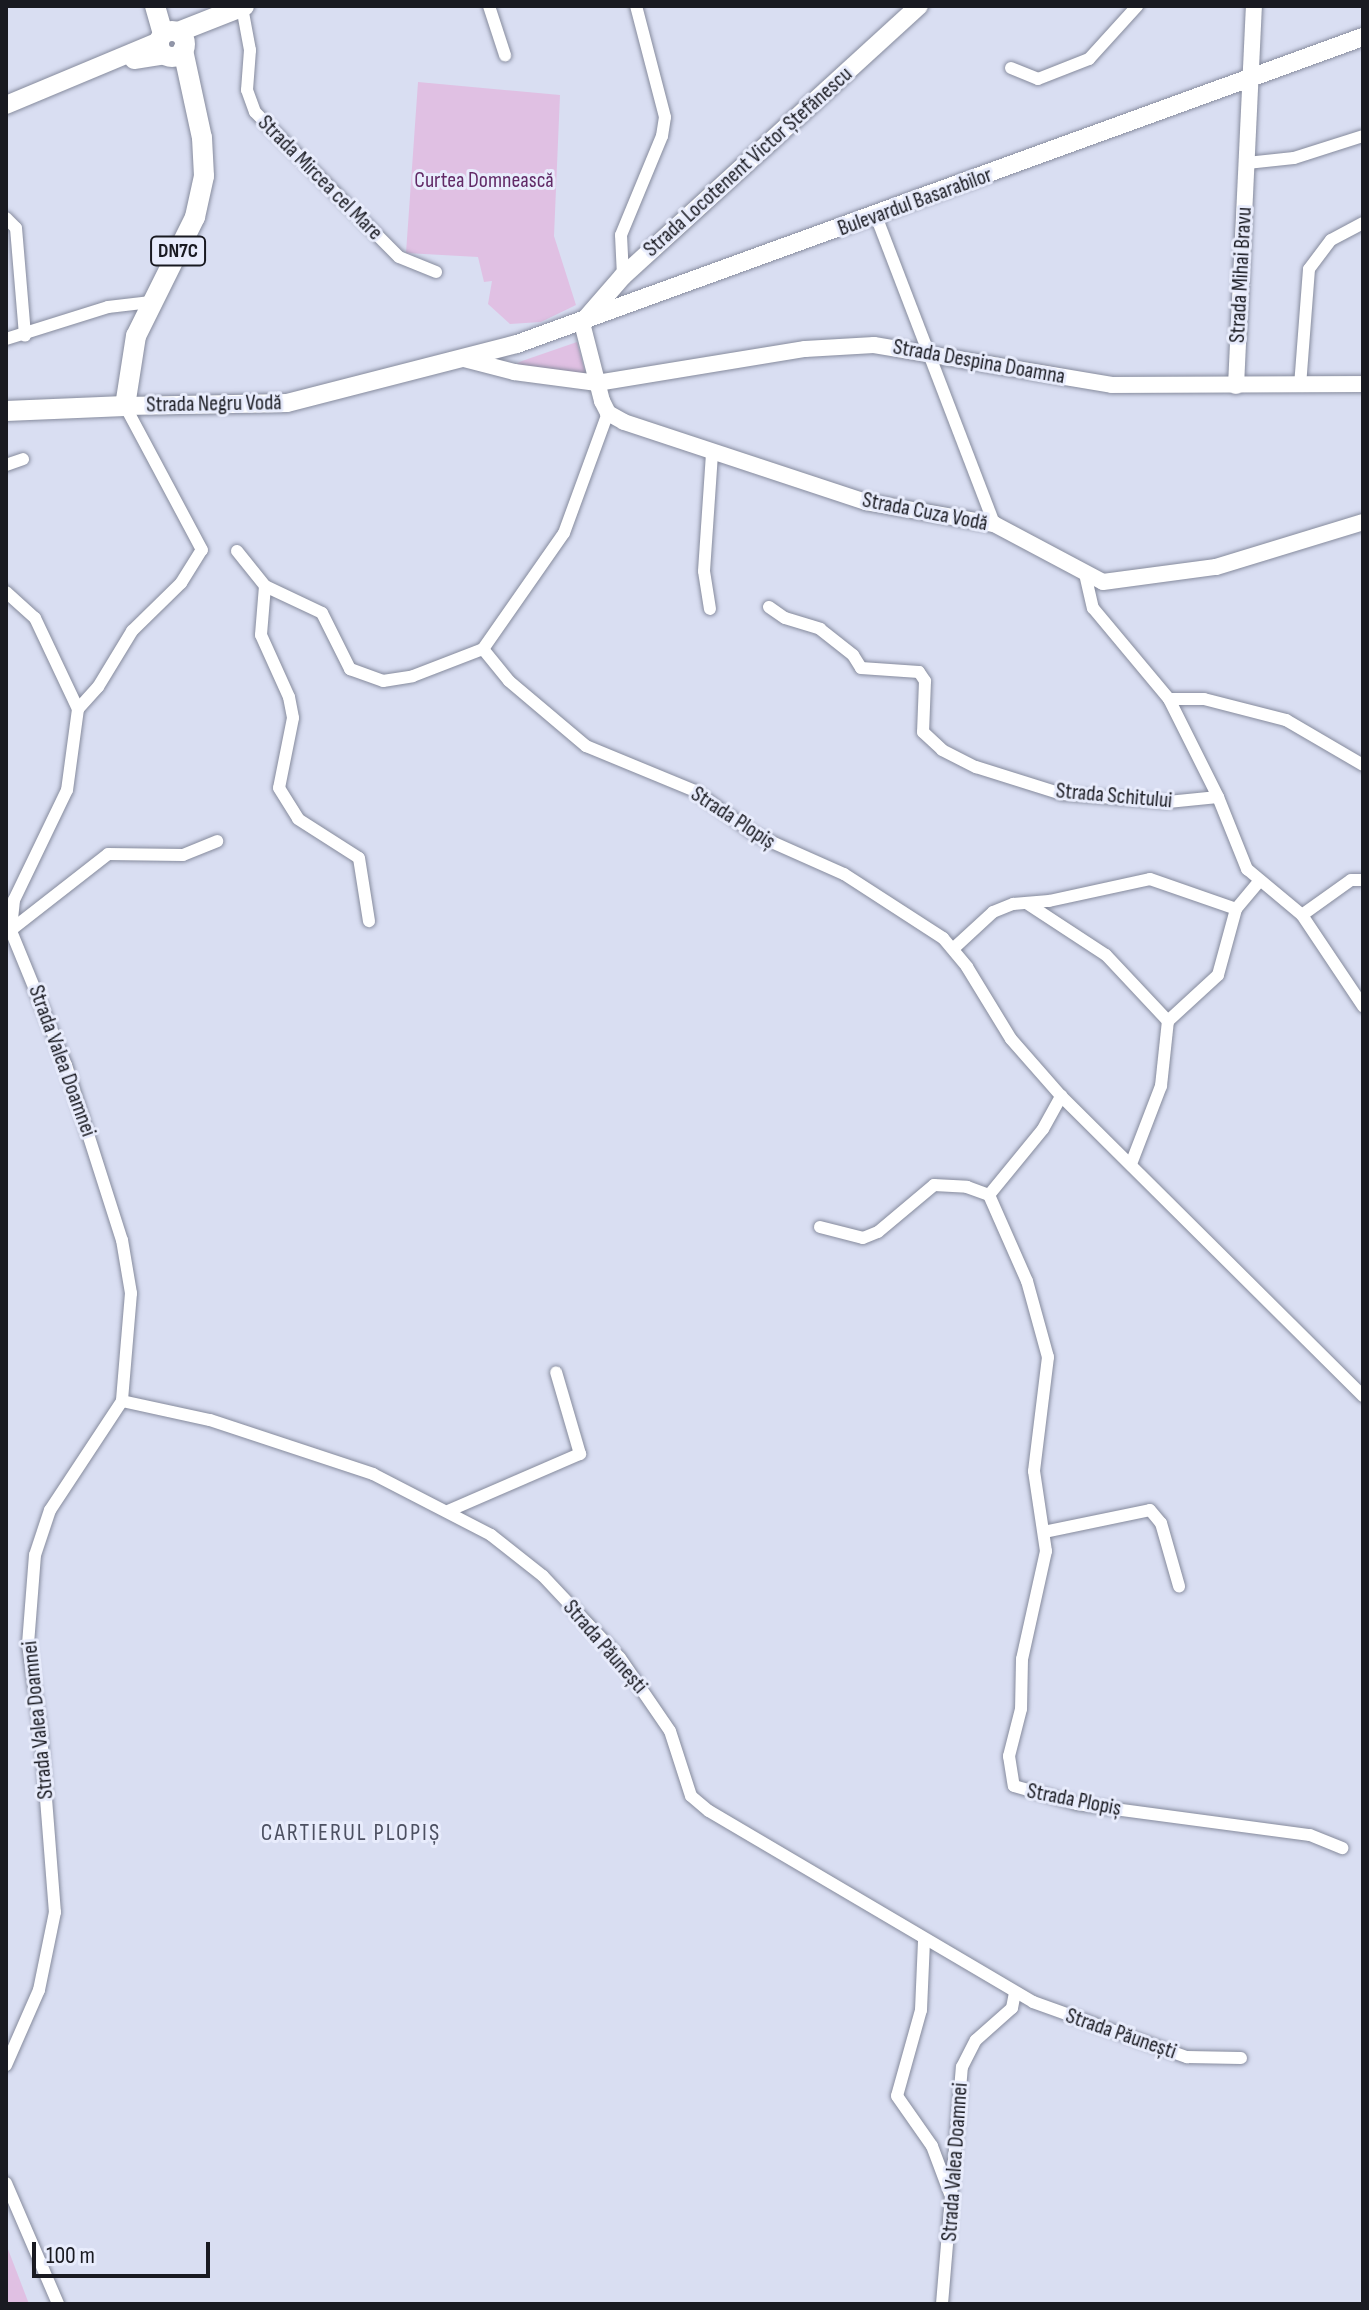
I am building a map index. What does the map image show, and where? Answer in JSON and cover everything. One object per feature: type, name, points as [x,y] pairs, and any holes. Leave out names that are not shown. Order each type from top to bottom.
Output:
[{"type":"main road","points":[[155,6],[172,43]]},
{"type":"main road","points":[[165,6],[172,43]]},
{"type":"main road","points":[[6,105],[172,43],[243,6]]},
{"type":"main road","name":"Strada Locotenent Victor Ștefănescu","points":[[582,323],[623,276],[919,6]]},
{"type":"main road","name":"Bulevardul Basarabilor","points":[[464,359],[582,323],[1363,37]]},
{"type":"main road","name":"DN7C","points":[[125,406],[136,336],[200,197],[204,161],[191,91],[172,43]]},
{"type":"main road","name":"Strada Negru Vodă","points":[[6,411],[287,403],[464,359]]},
{"type":"street","name":"Strada Mircea cel Mare","points":[[243,6],[250,50],[247,90],[255,112],[399,257],[436,272]]},
{"type":"street","points":[[489,6],[505,55]]},
{"type":"street","points":[[623,276],[621,235],[662,136],[665,117],[636,6]]},
{"type":"street","points":[[1011,68],[1038,79],[1089,59],[1137,6]]},
{"type":"street","name":"Strada Mihai Bravu","points":[[1236,386],[1254,6]]},
{"type":"street","points":[[1247,163],[1294,158],[1363,136]]},
{"type":"street","points":[[876,216],[994,524]]},
{"type":"street","points":[[6,218],[16,228],[25,336]]},
{"type":"street","points":[[1300,386],[1309,269],[1324,246],[1363,223]]},
{"type":"street","points":[[6,339],[25,336],[108,307],[151,302]]},
{"type":"street","points":[[237,551],[265,586],[322,613],[345,663],[366,678],[402,679],[483,649],[564,533],[608,413],[582,323]]},
{"type":"street","name":"Strada Despina Doamna","points":[[464,359],[514,372],[597,383],[831,346],[929,351],[1112,385],[1363,384]]},
{"type":"street","points":[[8,932],[14,900],[67,790],[78,709],[132,631],[181,583],[202,550],[125,406]]},
{"type":"street","name":"Strada Cuza Vodă","points":[[608,413],[712,455],[876,505],[994,524],[1085,574],[1113,583],[1177,574],[1363,522]]},
{"type":"street","points":[[710,609],[704,571],[712,455]]},
{"type":"street","points":[[6,465],[23,459]]},
{"type":"street","points":[[1085,574],[1093,608],[1169,699],[1258,883],[1302,915],[1361,998]]},
{"type":"street","points":[[265,586],[261,635],[289,697],[293,718],[279,788],[298,819],[359,858],[369,921]]},
{"type":"street","points":[[6,592],[35,618],[78,709]]},
{"type":"street","name":"Strada Schitului","points":[[769,607],[839,641],[861,668],[919,672],[925,681],[923,732],[942,750],[976,767],[1062,794],[1168,802],[1218,797]]},
{"type":"street","name":"Strada Plopiș","points":[[483,649],[509,681],[586,746],[695,791],[783,850],[844,874],[954,948],[1003,1028],[1061,1096],[1363,1396]]},
{"type":"street","points":[[1169,699],[1204,699],[1286,720],[1363,765]]},
{"type":"street","points":[[8,932],[108,854],[183,855],[217,841]]},
{"type":"street","points":[[954,948],[1001,907],[1150,879],[1236,909]]},
{"type":"street","points":[[1302,915],[1351,880],[1363,880]]},
{"type":"street","points":[[1131,1164],[1161,1086],[1168,1021],[1218,975],[1236,909],[1258,883]]},
{"type":"street","points":[[1028,904],[1106,955],[1168,1021]]},
{"type":"street","name":"Strada Valea Doamnei","points":[[6,2065],[39,1990],[55,1912],[41,1735],[28,1644],[40,1527],[122,1401],[128,1267],[54,1028],[8,932]]},
{"type":"street","points":[[820,1227],[863,1238],[878,1232],[940,1183],[989,1195],[1043,1129],[1061,1096]]},
{"type":"street","name":"Strada Plopiș","points":[[989,1195],[1027,1281],[1048,1357],[1034,1471],[1046,1551],[1022,1659],[1021,1709],[1009,1756],[1014,1786],[1077,1804],[1310,1835],[1343,1848]]},
{"type":"street","points":[[448,1511],[580,1454],[556,1372]]},
{"type":"street","name":"Strada Păunești","points":[[122,1401],[210,1420],[346,1465],[448,1511],[523,1557],[620,1658],[670,1731],[683,1781],[699,1803],[924,1941],[1015,1992],[1107,2032],[1187,2057],[1241,2058]]},
{"type":"street","points":[[1044,1532],[1150,1510],[1161,1523],[1179,1586]]},
{"type":"street","points":[[924,1941],[921,2010],[897,2096],[932,2146],[952,2201]]},
{"type":"street","name":"Strada Valea Doamnei","points":[[942,2304],[962,2067],[976,2040],[1012,2008],[1015,1992]]},
{"type":"street","points":[[6,2183],[58,2304]]},
{"type":"green space","name":"Curtea Domnească","points":[[418,82],[560,95],[554,236],[576,305],[541,322],[510,324],[488,304],[492,281],[484,282],[478,257],[406,253]]},
{"type":"green space","points":[[577,342],[586,375],[516,364],[522,361]]},
{"type":"green space","points":[[6,2244],[29,2304],[6,2304]]},
{"type":"district","name":"CARTIERUL PLOPIȘ","points":[[351,1833]]}]
